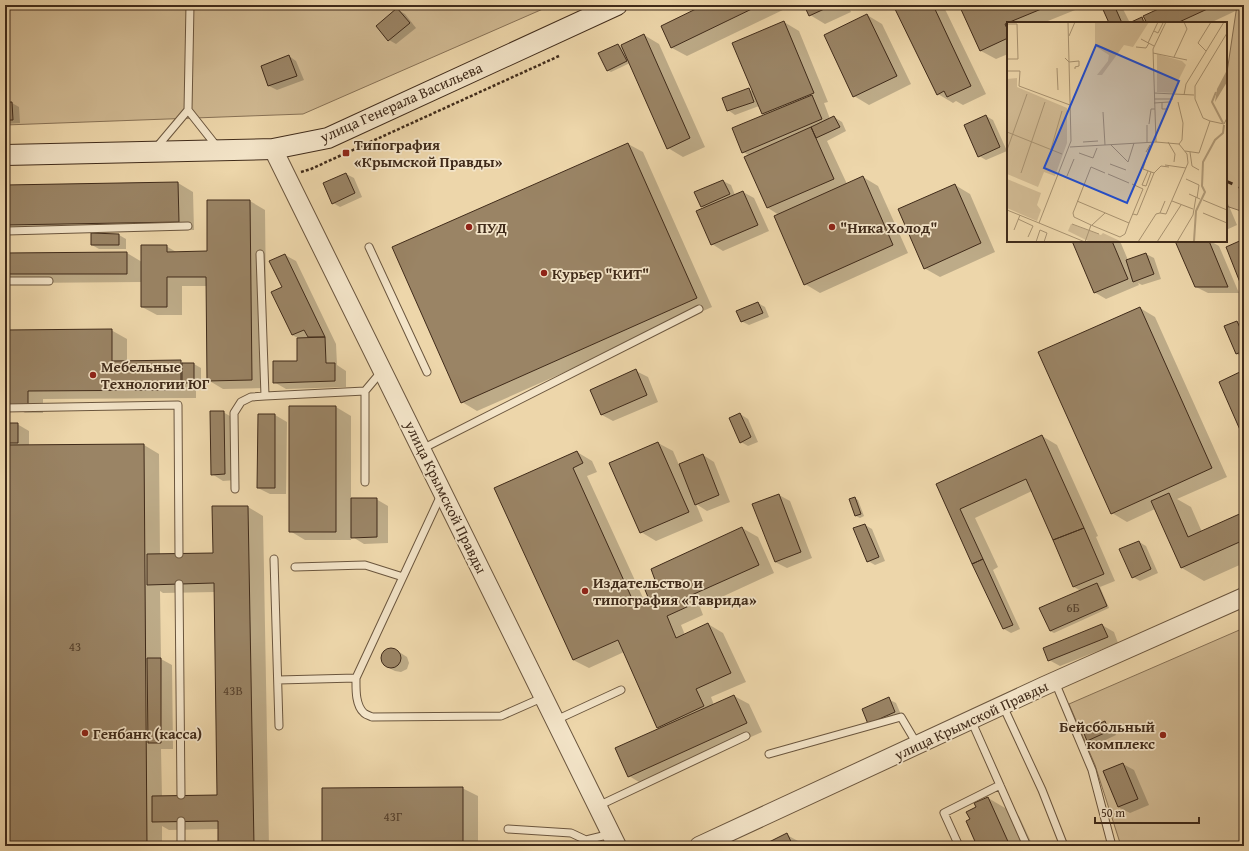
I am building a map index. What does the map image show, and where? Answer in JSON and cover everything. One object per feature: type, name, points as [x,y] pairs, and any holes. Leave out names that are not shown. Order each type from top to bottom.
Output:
[{"type":"main road","name":"улица Генерала Васильева","points":[[5,155],[274,149],[328,138],[617,5]]},
{"type":"street","name":"улица Крымской Правды","points":[[274,149],[615,840]]},
{"type":"street","name":"улица Крымской Правды","points":[[699,846],[1002,705],[1244,597]]},
{"type":"lane","points":[[153,152],[188,110],[190,5]]},
{"type":"lane","points":[[188,110],[218,148]]},
{"type":"lane","points":[[7,231],[188,226]]},
{"type":"lane","points":[[369,247],[427,372]]},
{"type":"lane","points":[[260,254],[264,396]]},
{"type":"lane","points":[[5,281],[49,281]]},
{"type":"lane","points":[[422,449],[698,309]]},
{"type":"lane","points":[[365,482],[365,391],[383,370]]},
{"type":"lane","points":[[235,489],[234,413],[241,402],[251,397],[365,391]]},
{"type":"lane","points":[[5,408],[178,405],[179,554]]},
{"type":"lane","points":[[443,491],[356,678],[356,690],[359,706],[364,713],[372,717],[501,716],[545,697]]},
{"type":"lane","points":[[274,559],[279,726]]},
{"type":"lane","points":[[295,567],[365,565],[403,577]]},
{"type":"lane","points":[[179,584],[181,795]]},
{"type":"lane","points":[[278,680],[356,678]]},
{"type":"lane","points":[[1055,681],[1092,770],[1112,846]]},
{"type":"lane","points":[[556,720],[621,690]]},
{"type":"lane","points":[[1002,705],[1042,790],[1064,846]]},
{"type":"lane","points":[[770,754],[901,717],[918,745]]},
{"type":"lane","points":[[971,720],[1027,846]]},
{"type":"lane","points":[[598,806],[746,736]]},
{"type":"lane","points":[[959,846],[944,813],[1000,785]]},
{"type":"lane","points":[[181,821],[181,846]]},
{"type":"lane","points":[[508,829],[571,834],[586,840],[615,840]]},
{"type":"lane","points":[[579,846],[586,840]]},
{"type":"path","points":[[287,177],[311,169],[559,56]]},
{"type":"shaded area","points":[[5,5],[552,5],[303,114],[5,125]]},
{"type":"shaded area","points":[[1237,5],[1244,5],[1244,212],[1227,206],[1227,72]]},
{"type":"shaded area","name":"Бейсбольный комплекс","points":[[1244,628],[1244,842],[1230,846],[1121,846],[1095,765],[1069,704]]},
{"type":"building","points":[[704,5],[760,5],[671,48],[661,26]]},
{"type":"building","points":[[804,5],[833,5],[809,16]]},
{"type":"building","points":[[893,5],[933,5],[971,86],[947,97],[944,91],[937,95]]},
{"type":"building","points":[[959,5],[1051,5],[1007,22],[1005,24],[1007,29],[1007,38],[980,51]]},
{"type":"building","points":[[1101,5],[1114,5],[1122,22],[1109,22]]},
{"type":"building","points":[[1167,5],[1216,5],[1179,22],[1146,22],[1143,16]]},
{"type":"building","points":[[397,8],[410,23],[388,41],[376,26]]},
{"type":"building","points":[[867,14],[897,76],[853,97],[824,35]]},
{"type":"building","points":[[1142,17],[1144,22],[1131,22]]},
{"type":"building","points":[[784,21],[814,93],[762,114],[732,43]]},
{"type":"building","points":[[644,34],[690,138],[667,149],[621,45]]},
{"type":"building","points":[[618,44],[627,61],[607,71],[598,53]]},
{"type":"building","points":[[289,55],[297,76],[268,86],[261,66]]},
{"type":"building","points":[[749,88],[754,102],[727,111],[722,98]]},
{"type":"building","points":[[812,95],[822,119],[742,153],[732,128]]},
{"type":"building","points":[[5,102],[12,102],[13,120],[5,120]]},
{"type":"building","points":[[986,115],[1000,147],[978,157],[964,125]]},
{"type":"building","points":[[834,116],[840,127],[816,138],[811,127]]},
{"type":"building","points":[[811,127],[834,179],[767,208],[744,157]]},
{"type":"building","name":"Курьер \"КИТ\"","points":[[628,143],[697,298],[461,403],[392,247]]},
{"type":"building","points":[[346,173],[355,193],[332,204],[323,183]]},
{"type":"building","name":"\"Ника Холод\"","points":[[863,176],[893,245],[804,285],[774,216]]},
{"type":"building","points":[[723,180],[730,194],[701,207],[694,192]]},
{"type":"building","points":[[178,182],[179,222],[5,225],[5,185]]},
{"type":"building","points":[[955,184],[981,243],[924,269],[898,209]]},
{"type":"building","points":[[743,191],[758,225],[711,245],[696,211]]},
{"type":"building","points":[[207,200],[250,200],[252,380],[207,381],[206,277],[167,277],[167,307],[141,307],[141,245],[167,245],[167,252],[207,251]]},
{"type":"building","points":[[91,233],[119,234],[119,245],[91,245]]},
{"type":"building","points":[[1244,239],[1244,290],[1243,290],[1226,247]]},
{"type":"building","points":[[1072,242],[1112,242],[1128,279],[1094,293]]},
{"type":"building","points":[[1175,242],[1209,242],[1228,287],[1195,287]]},
{"type":"building","points":[[127,252],[127,274],[5,274],[5,253]]},
{"type":"building","points":[[1146,253],[1154,274],[1133,282],[1126,260]]},
{"type":"building","points":[[285,254],[325,337],[308,337],[304,330],[292,335],[271,292],[282,287],[269,261]]},
{"type":"building","points":[[758,302],[763,313],[741,322],[736,311]]},
{"type":"building","points":[[1140,307],[1212,468],[1111,514],[1038,352]]},
{"type":"building","points":[[1237,321],[1244,337],[1244,351],[1236,354],[1224,326]]},
{"type":"building","name":"Мебельные Технологии ЮГ","points":[[112,329],[112,361],[181,360],[181,390],[28,391],[28,405],[9,405],[9,392],[5,392],[5,330]]},
{"type":"building","points":[[325,337],[326,363],[335,363],[335,381],[273,383],[273,361],[297,361],[297,338]]},
{"type":"building","points":[[182,363],[194,363],[194,383],[182,383]]},
{"type":"building","points":[[636,369],[647,395],[601,415],[590,390]]},
{"type":"building","points":[[1244,370],[1244,439],[1219,382]]},
{"type":"building","points":[[289,406],[336,406],[336,532],[289,532]]},
{"type":"building","points":[[210,411],[224,411],[225,474],[211,475]]},
{"type":"building","points":[[740,413],[751,437],[740,443],[729,418]]},
{"type":"building","points":[[258,414],[275,414],[275,488],[257,488]]},
{"type":"building","points":[[5,423],[18,423],[18,443],[5,443]]},
{"type":"building","points":[[1042,435],[1084,528],[1053,540],[1026,479],[960,509],[983,559],[972,564],[936,484]]},
{"type":"building","points":[[658,442],[689,512],[640,533],[609,463]]},
{"type":"building","points":[[144,444],[147,846],[5,846],[5,445]]},
{"type":"building","name":"Издательство и типография «Таврида»","points":[[577,451],[583,463],[573,468],[634,603],[648,597],[643,585],[655,580],[651,569],[742,527],[759,565],[685,598],[689,606],[667,616],[676,638],[708,623],[731,673],[696,689],[704,706],[657,728],[618,640],[573,660],[494,488]]},
{"type":"building","points":[[703,454],[719,495],[695,505],[679,464]]},
{"type":"building","points":[[1169,493],[1188,537],[1244,512],[1244,540],[1181,568],[1151,501]]},
{"type":"building","points":[[779,494],[801,552],[775,562],[752,504]]},
{"type":"building","points":[[855,497],[861,514],[855,516],[849,499]]},
{"type":"building","points":[[351,498],[377,498],[377,537],[351,538]]},
{"type":"building","points":[[212,506],[248,506],[254,846],[218,846],[218,821],[152,822],[152,796],[217,795],[214,583],[147,585],[147,554],[213,553]]},
{"type":"building","points":[[865,524],[879,557],[867,562],[853,528]]},
{"type":"building","points":[[1084,528],[1104,574],[1073,587],[1053,540]]},
{"type":"building","points":[[1139,541],[1151,569],[1132,578],[1119,549]]},
{"type":"building","points":[[983,559],[1013,625],[1003,629],[972,564]]},
{"type":"building","points":[[1097,583],[1107,606],[1050,631],[1039,608]]},
{"type":"building","points":[[1102,624],[1108,637],[1048,661],[1043,648]]},
{"type":"building","points":[[387,648],[395,648],[401,654],[401,662],[395,668],[387,668],[381,662],[381,654]]},
{"type":"building","points":[[147,658],[161,658],[161,743],[148,743]]},
{"type":"building","points":[[734,695],[747,723],[628,777],[615,748]]},
{"type":"building","points":[[889,697],[895,712],[868,724],[862,709]]},
{"type":"building","points":[[1105,721],[1109,731],[1087,741],[1083,731]]},
{"type":"building","points":[[1123,763],[1138,799],[1118,807],[1103,771]]},
{"type":"building","points":[[463,787],[463,843],[322,844],[322,788]]},
{"type":"building","points":[[988,797],[1010,846],[977,846],[966,821],[970,819],[966,812],[976,807],[974,803]]},
{"type":"building","points":[[787,833],[793,846],[761,846]]},
{"type":"railway","points":[[1227,181],[1244,189]]},
{"type":"place","name":"Типография «Крымской Правды»","points":[[346,153]]},
{"type":"place","name":"ПУД","points":[[469,227]]},
{"type":"place","name":"\"Ника Холод\"","points":[[832,227]]},
{"type":"place","name":"Курьер \"КИТ\"","points":[[544,273]]},
{"type":"place","name":"Мебельные Технологии ЮГ","points":[[93,375]]},
{"type":"place","name":"Издательство и типография «Таврида»","points":[[585,591]]},
{"type":"place","name":"Генбанк (касса)","points":[[85,733]]},
{"type":"place","name":"Бейсбольный комплекс","points":[[1163,735]]}]
